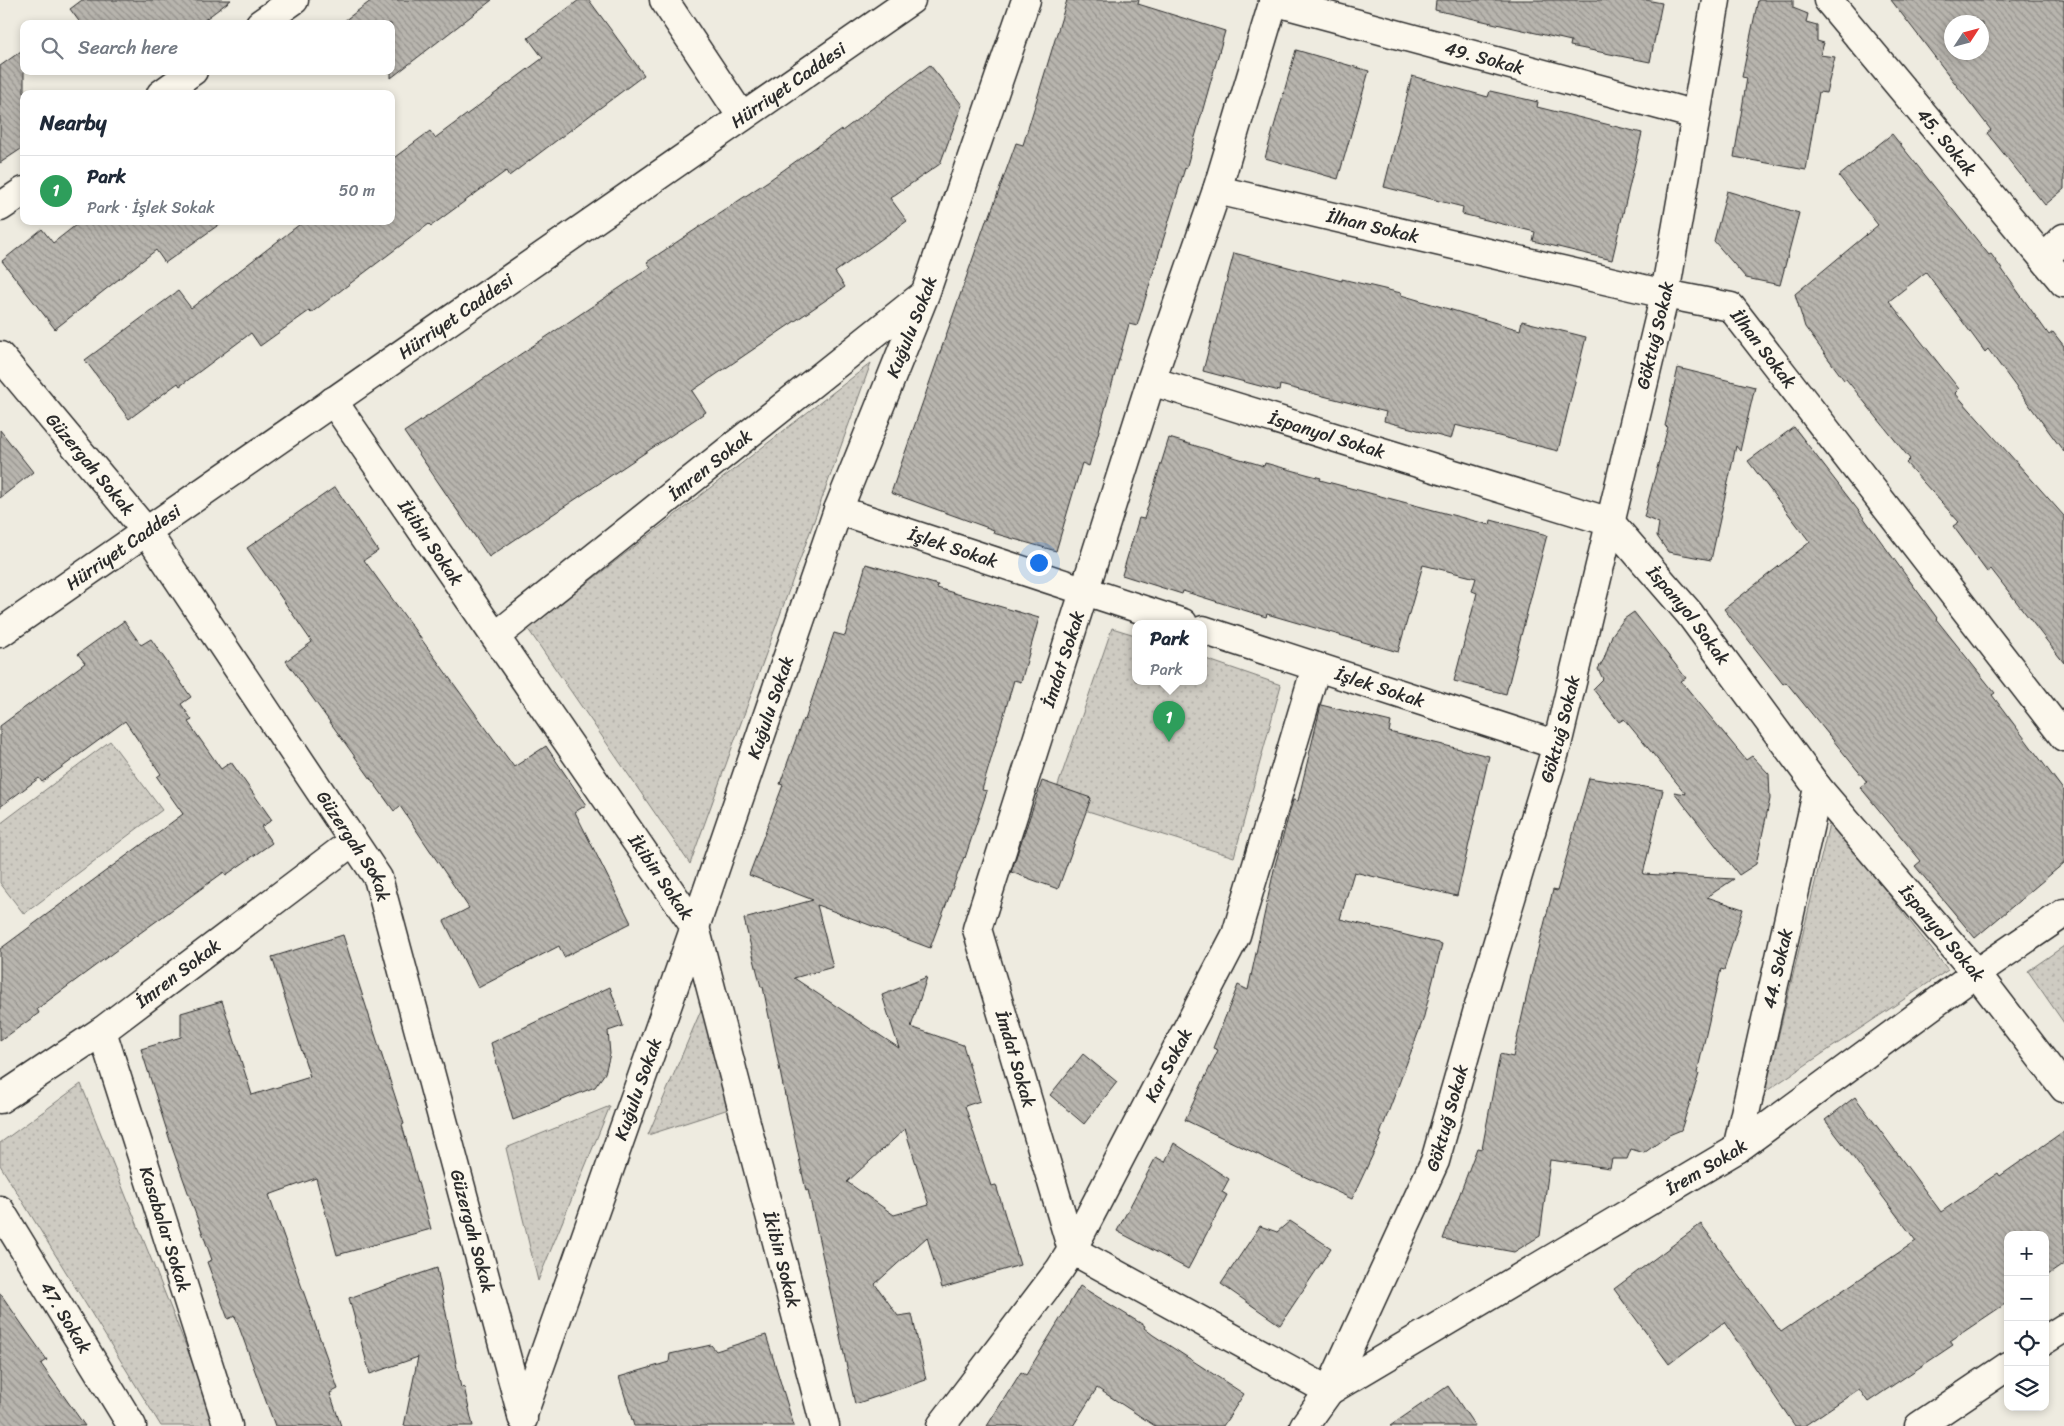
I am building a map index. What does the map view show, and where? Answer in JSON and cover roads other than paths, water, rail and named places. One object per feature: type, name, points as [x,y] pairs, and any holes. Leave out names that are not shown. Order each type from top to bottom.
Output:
[{"type":"street","points":[[266,20],[294,0]]},
{"type":"street","points":[[664,0],[742,117]]},
{"type":"street","name":"Hürriyet Caddesi","points":[[0,632],[911,0]]},
{"type":"street","name":"Kuğulu Sokak","points":[[523,1422],[696,927],[838,510],[925,294],[1026,0]]},
{"type":"street","name":"49. Sokak","points":[[1274,0],[1696,115]]},
{"type":"street","name":"İmdat Sokak","points":[[1072,1250],[977,929],[1151,381],[1217,190],[1274,0]]},
{"type":"street","name":"Göktuğ Sokak","points":[[1304,1426],[1329,1391],[1435,1161],[1484,988],[1557,745],[1665,294],[1716,0]]},
{"type":"street","name":"45. Sokak","points":[[1828,0],[2064,284]]},
{"type":"street","points":[[167,90],[187,75]]},
{"type":"street","name":"İlhan Sokak","points":[[1217,190],[1665,294],[1731,307],[2064,737]]},
{"type":"street","points":[[0,207],[20,194]]},
{"type":"street","points":[[2044,258],[2064,238]]},
{"type":"street","name":"İmren Sokak","points":[[496,636],[925,294]]},
{"type":"street","name":"Güzergah Sokak","points":[[0,356],[146,531],[352,842],[378,878],[523,1422]]},
{"type":"street","name":"İspanyol Sokak","points":[[1151,381],[1610,522],[1690,613],[1818,788],[1976,973],[2064,1088]]},
{"type":"street","name":"İkibin Sokak","points":[[333,401],[696,927],[824,1426]]},
{"type":"street","name":"İşlek Sokak","points":[[838,510],[1175,620]]},
{"type":"street","name":"İşlek Sokak","points":[[1207,631],[1557,745]]},
{"type":"street","name":"Kar Sokak","points":[[941,1426],[1072,1250],[1236,935],[1316,666]]},
{"type":"street","name":"44. Sokak","points":[[1737,1149],[1818,788]]},
{"type":"street","name":"İmren Sokak","points":[[0,1099],[102,1031],[352,842]]},
{"type":"street","name":"İrem Sokak","points":[[1329,1391],[1737,1149],[1976,973],[2064,912]]},
{"type":"street","name":"Kasabalar Sokak","points":[[102,1031],[228,1426]]},
{"type":"street","name":"47. Sokak","points":[[0,1210],[132,1426]]},
{"type":"street","points":[[1072,1250],[1329,1391]]},
{"type":"street","points":[[2049,1337],[2064,1328]]},
{"type":"street","points":[[1918,1426],[2004,1369]]},
{"type":"place","name":"Park","points":[[1169,742]]}]
